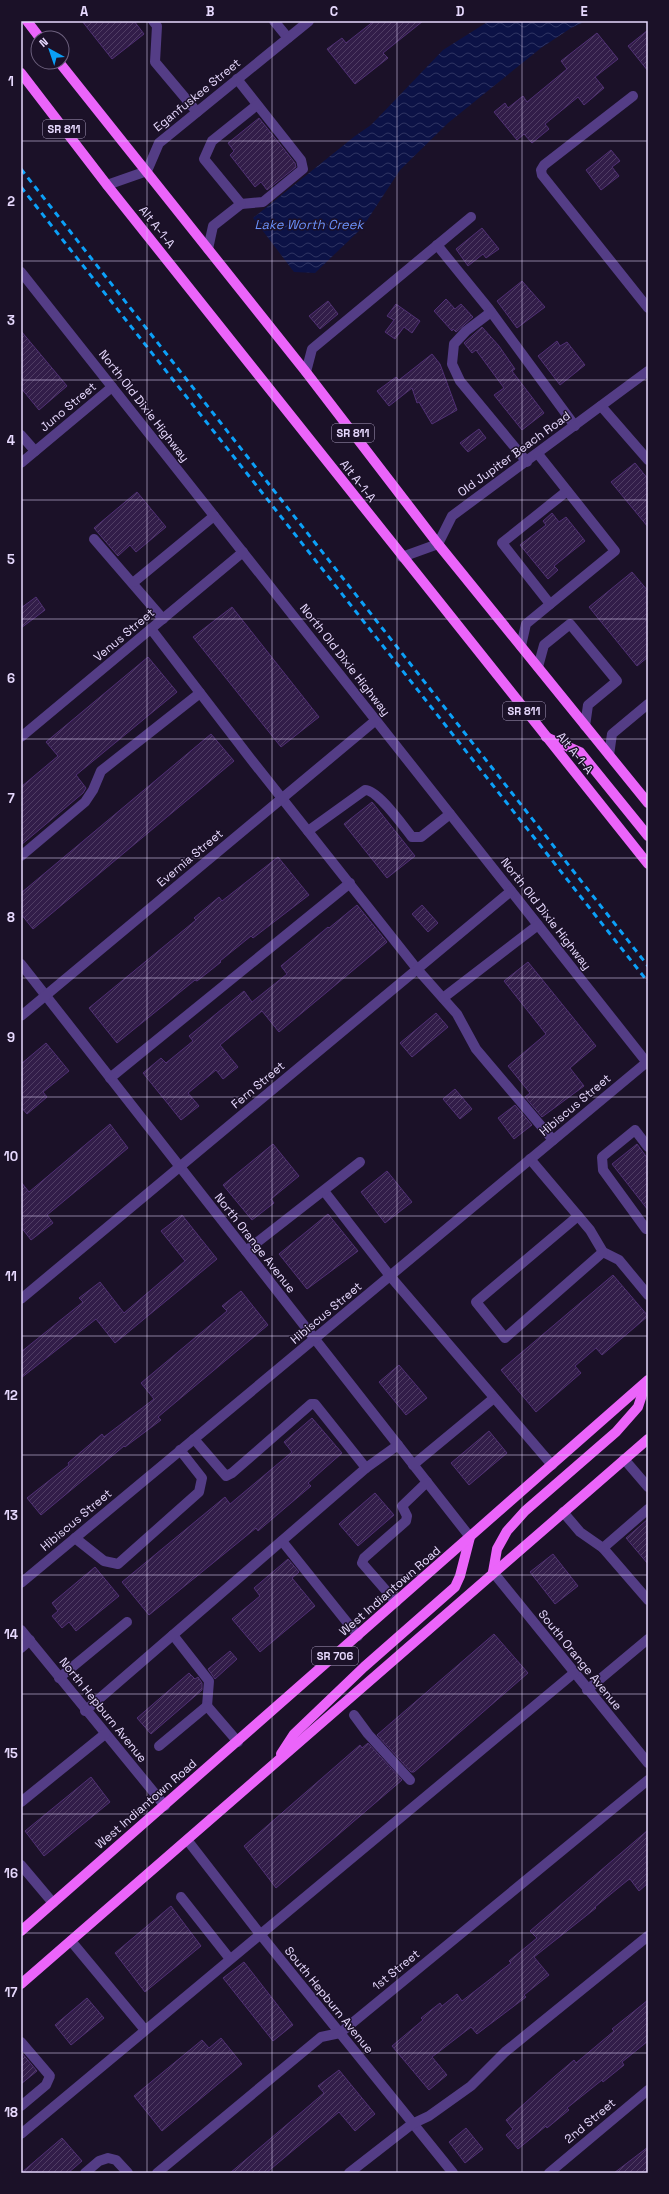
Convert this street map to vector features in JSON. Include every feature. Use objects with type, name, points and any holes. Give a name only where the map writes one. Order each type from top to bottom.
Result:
[{"type":"main road","points":[[27,22],[34,30]]},
{"type":"main road","name":"Alt A-1-A","points":[[66,70],[306,372],[438,544],[648,803]]},
{"type":"main road","name":"Alt A-1-A","points":[[21,73],[107,186],[648,864]]},
{"type":"main road","points":[[545,736],[580,752],[648,836]]},
{"type":"main road","points":[[493,1572],[497,1549],[507,1531],[526,1511],[616,1432],[638,1407],[647,1381]]},
{"type":"main road","name":"West Indiantown Road","points":[[21,1931],[238,1742],[647,1381]]},
{"type":"main road","points":[[21,1984],[188,1841],[493,1572],[648,1439]]},
{"type":"main road","points":[[275,1765],[294,1734],[364,1667],[455,1587],[460,1576],[470,1537]]},
{"type":"street","points":[[153,21],[157,26],[156,62],[197,112]]},
{"type":"street","points":[[274,21],[288,38]]},
{"type":"street","name":"Eganfuskee Street","points":[[147,171],[159,143],[309,21]]},
{"type":"street","points":[[208,249],[213,226],[241,204],[263,202],[303,170],[301,160],[237,79]]},
{"type":"street","points":[[633,96],[544,165],[541,170],[542,175],[648,308]]},
{"type":"street","points":[[241,204],[204,158],[212,141],[257,105]]},
{"type":"street","points":[[107,186],[147,171]]},
{"type":"street","points":[[306,372],[312,349],[471,217]]},
{"type":"street","points":[[437,245],[491,312],[575,426]]},
{"type":"street","name":"North Old Dixie Highway","points":[[21,272],[647,1063]]},
{"type":"street","points":[[491,312],[466,331],[454,344],[452,364],[460,381],[527,462]]},
{"type":"street","name":"Old Jupiter Beach Road","points":[[438,544],[452,516],[538,454],[648,371]]},
{"type":"street","name":"Juno Street","points":[[21,463],[112,387]]},
{"type":"street","points":[[601,406],[648,460]]},
{"type":"street","points":[[21,435],[35,451]]},
{"type":"street","points":[[521,646],[526,624],[615,551],[538,454]]},
{"type":"street","points":[[550,604],[502,543],[567,492]]},
{"type":"street","points":[[134,582],[214,516]]},
{"type":"street","points":[[94,539],[134,582],[163,619]]},
{"type":"street","points":[[402,557],[438,544]]},
{"type":"street","name":"Venus Street","points":[[21,737],[243,552]]},
{"type":"street","points":[[538,668],[544,645],[570,624],[618,681],[588,705],[586,726]]},
{"type":"street","points":[[151,629],[308,832],[417,969],[457,1014],[476,1049],[553,1140]]},
{"type":"street","points":[[21,856],[85,802],[93,790],[101,771],[200,693]]},
{"type":"street","points":[[609,755],[612,734],[648,704]]},
{"type":"street","name":"Evernia Street","points":[[21,1016],[376,720]]},
{"type":"street","points":[[308,832],[365,790],[369,790],[377,796],[412,837],[422,837],[450,814]]},
{"type":"street","points":[[110,1078],[350,883]]},
{"type":"street","name":"Fern Street","points":[[21,1299],[512,891]]},
{"type":"street","points":[[443,998],[538,925]]},
{"type":"street","name":"North Orange Avenue","points":[[21,964],[470,1537]]},
{"type":"street","name":"Hibiscus Street","points":[[21,1583],[647,1063]]},
{"type":"street","points":[[646,1230],[603,1170],[602,1157],[635,1130],[648,1146]]},
{"type":"street","points":[[530,1159],[590,1230],[603,1252],[619,1260],[648,1295]]},
{"type":"street","points":[[246,1251],[360,1162]]},
{"type":"street","points":[[324,1191],[390,1276],[552,1465]]},
{"type":"street","points":[[578,1216],[476,1302],[505,1338],[603,1252]]},
{"type":"street","points":[[413,1465],[494,1398]]},
{"type":"street","points":[[194,1439],[226,1476],[232,1473],[309,1406],[315,1404],[366,1468]]},
{"type":"street","points":[[85,1711],[366,1468],[398,1445]]},
{"type":"street","points":[[75,1538],[104,1561],[118,1564],[199,1492],[202,1478],[180,1450]]},
{"type":"street","points":[[624,1459],[648,1487]]},
{"type":"street","points":[[396,1602],[362,1563],[364,1558],[406,1521],[407,1516],[402,1506],[427,1482]]},
{"type":"street","points":[[604,1548],[648,1509]]},
{"type":"street","points":[[563,1512],[580,1532],[604,1548],[648,1600]]},
{"type":"street","points":[[282,1541],[358,1636]]},
{"type":"street","name":"South Orange Avenue","points":[[493,1572],[648,1764]]},
{"type":"street","points":[[60,1678],[127,1622]]},
{"type":"street","name":"North Hepburn Avenue","points":[[21,1630],[85,1711],[165,1806]]},
{"type":"street","points":[[173,1635],[209,1681],[208,1706],[238,1742]]},
{"type":"street","points":[[587,1690],[648,1639]]},
{"type":"street","points":[[21,1648],[30,1640]]},
{"type":"street","points":[[21,2134],[574,1673]]},
{"type":"street","points":[[159,1746],[208,1706]]},
{"type":"street","points":[[354,1715],[368,1734],[410,1780]]},
{"type":"street","points":[[21,1802],[105,1734]]},
{"type":"street","points":[[648,1764],[645,1773],[648,1780]]},
{"type":"street","name":"1st Street","points":[[157,2173],[321,2037],[340,2033],[648,1780]]},
{"type":"street","name":"South Hepburn Avenue","points":[[188,1841],[260,1934],[453,2173]]},
{"type":"street","points":[[21,1865],[53,1903]]},
{"type":"street","points":[[181,1897],[230,1959]]},
{"type":"street","points":[[349,2173],[412,2124],[429,2116],[471,2086],[505,2052],[648,1936]]},
{"type":"street","points":[[71,1941],[145,2030]]},
{"type":"street","points":[[21,2042],[50,2076],[46,2085],[21,2106]]},
{"type":"street","name":"2nd Street","points":[[549,2173],[648,2090]]},
{"type":"street","points":[[85,2173],[99,2161],[108,2158],[116,2160],[128,2173]]},
{"type":"water","name":"Lake Worth Creek","points":[[489,21],[586,21],[571,28],[541,48],[448,123],[400,170],[362,228],[315,273],[294,272],[253,218],[355,136],[371,125],[443,50]]},
{"type":"building","points":[[82,21],[134,21],[144,34],[112,59]]},
{"type":"building","points":[[374,21],[423,21],[383,53],[388,58],[355,84],[327,49],[342,38],[346,43]]},
{"type":"building","points":[[648,30],[648,71],[628,46]]},
{"type":"building","points":[[597,33],[618,59],[595,77],[604,88],[584,105],[578,97],[545,124],[549,129],[532,143],[524,134],[517,140],[494,112],[505,103],[508,108],[523,96],[527,102],[567,69],[561,61]]},
{"type":"building","points":[[259,118],[295,163],[296,167],[267,190],[261,182],[255,187],[230,155],[234,151],[228,143]]},
{"type":"building","points":[[611,150],[620,161],[612,167],[619,176],[601,190],[586,170]]},
{"type":"building","points":[[482,228],[499,249],[486,258],[483,254],[468,266],[456,249]]},
{"type":"building","points":[[522,281],[545,307],[517,328],[497,301]]},
{"type":"building","points":[[446,299],[455,309],[461,304],[473,317],[456,332],[453,329],[452,331],[434,311]]},
{"type":"building","points":[[328,301],[338,314],[320,329],[309,316]]},
{"type":"building","points":[[396,304],[420,321],[412,333],[404,327],[395,339],[385,332],[394,320],[387,316]]},
{"type":"building","points":[[482,327],[499,346],[515,369],[512,371],[544,413],[522,430],[494,395],[504,388],[476,350],[472,353],[464,343]]},
{"type":"building","points":[[21,331],[67,386],[39,410],[21,388]]},
{"type":"building","points":[[557,341],[560,346],[567,342],[585,365],[560,385],[538,356]]},
{"type":"building","points":[[432,354],[440,364],[457,410],[432,424],[419,402],[417,403],[412,388],[389,406],[377,391],[396,377],[399,380]]},
{"type":"building","points":[[479,429],[486,438],[468,452],[460,443]]},
{"type":"building","points":[[635,463],[648,479],[648,527],[611,482]]},
{"type":"building","points":[[137,492],[166,527],[136,552],[130,545],[118,556],[94,528]]},
{"type":"building","points":[[552,513],[559,522],[566,517],[585,541],[554,566],[558,570],[548,579],[520,545],[546,525],[543,521]]},
{"type":"building","points":[[632,572],[648,591],[648,657],[637,666],[589,607]]},
{"type":"building","points":[[36,597],[45,610],[21,628],[21,608]]},
{"type":"building","points":[[232,607],[319,717],[281,747],[193,637]]},
{"type":"building","points":[[148,657],[177,692],[76,775],[86,788],[83,793],[21,845],[21,787],[58,756],[46,742]]},
{"type":"building","points":[[211,734],[234,761],[33,929],[21,914],[21,893]]},
{"type":"building","points":[[372,802],[415,856],[387,878],[344,824]]},
{"type":"building","points":[[278,857],[309,895],[253,938],[251,936],[220,961],[221,962],[197,981],[195,980],[117,1043],[89,1008],[196,920],[194,918],[219,897],[222,901]]},
{"type":"building","points":[[357,905],[387,942],[279,1032],[262,1011],[220,1045],[238,1067],[223,1079],[216,1070],[188,1093],[199,1106],[181,1120],[143,1073],[161,1058],[166,1063],[193,1041],[189,1036],[244,991],[252,1002],[287,974],[281,966]]},
{"type":"building","points":[[422,905],[438,923],[428,932],[412,914]]},
{"type":"building","points":[[528,962],[596,1046],[570,1068],[584,1086],[542,1117],[525,1097],[530,1093],[508,1066],[546,1034],[504,981]]},
{"type":"building","points":[[436,1013],[448,1027],[412,1057],[400,1043]]},
{"type":"building","points":[[46,1043],[69,1071],[43,1092],[47,1097],[27,1114],[21,1107],[21,1064]]},
{"type":"building","points":[[455,1089],[472,1109],[460,1119],[443,1099]]},
{"type":"building","points":[[515,1105],[532,1125],[514,1139],[498,1118]]},
{"type":"building","points":[[110,1124],[128,1148],[47,1215],[53,1223],[31,1240],[21,1227],[21,1182],[29,1192]]},
{"type":"building","points":[[273,1144],[299,1176],[271,1199],[274,1203],[252,1220],[223,1185]]},
{"type":"building","points":[[637,1144],[648,1159],[648,1210],[612,1164]]},
{"type":"building","points":[[387,1171],[412,1202],[385,1223],[361,1192]]},
{"type":"building","points":[[328,1214],[358,1251],[307,1289],[279,1254]]},
{"type":"building","points":[[182,1215],[217,1259],[115,1343],[96,1319],[21,1378],[21,1352],[83,1302],[79,1298],[100,1282],[124,1313],[185,1261],[161,1231]]},
{"type":"building","points":[[613,1275],[648,1316],[602,1355],[596,1348],[575,1366],[581,1373],[536,1412],[501,1370]]},
{"type":"building","points":[[241,1291],[268,1325],[158,1417],[161,1420],[125,1447],[124,1446],[41,1515],[27,1498],[69,1465],[68,1463],[102,1434],[104,1437],[154,1399],[141,1383],[227,1311],[222,1306]]},
{"type":"building","points":[[399,1365],[427,1398],[406,1415],[379,1382]]},
{"type":"building","points":[[312,1418],[342,1453],[308,1483],[311,1486],[258,1531],[256,1528],[149,1615],[122,1582],[225,1497],[230,1504],[292,1452],[284,1442]]},
{"type":"building","points":[[489,1431],[507,1453],[469,1485],[451,1463]]},
{"type":"building","points":[[375,1493],[394,1515],[358,1546],[339,1524]]},
{"type":"building","points":[[648,1519],[648,1564],[626,1538]]},
{"type":"building","points":[[553,1554],[578,1586],[555,1604],[530,1572]]},
{"type":"building","points":[[288,1559],[299,1572],[292,1578],[315,1606],[260,1652],[232,1619],[260,1596],[254,1588]]},
{"type":"building","points":[[95,1567],[119,1596],[76,1631],[69,1622],[62,1628],[52,1616],[58,1611],[52,1603]]},
{"type":"building","points":[[494,1634],[528,1673],[414,1772],[411,1772],[377,1735]]},
{"type":"building","points":[[230,1651],[237,1659],[215,1679],[208,1669]]},
{"type":"building","points":[[189,1673],[195,1679],[198,1677],[202,1683],[202,1690],[151,1734],[137,1718]]},
{"type":"building","points":[[368,1743],[402,1780],[276,1888],[244,1846],[360,1745],[362,1748]]},
{"type":"building","points":[[91,1777],[110,1802],[44,1856],[25,1831]]},
{"type":"building","points":[[648,1830],[648,1883],[639,1891],[630,1879],[628,1880],[595,1907],[596,1908],[534,1957],[549,1975],[524,1995],[526,1997],[477,2034],[471,2027],[432,2057],[447,2075],[429,2090],[392,2046],[423,2020],[421,2018],[440,2003],[442,2006],[457,1994],[462,2001],[511,1963],[509,1961],[537,1938],[530,1931]]},
{"type":"building","points":[[171,1906],[201,1946],[145,1992],[115,1953]]},
{"type":"building","points":[[244,1962],[293,2025],[273,2041],[223,1978]]},
{"type":"building","points":[[87,1998],[104,2018],[71,2045],[55,2025]]},
{"type":"building","points":[[648,2000],[648,2041],[622,2062],[624,2065],[603,2082],[602,2080],[567,2108],[569,2110],[547,2128],[546,2126],[518,2149],[506,2135],[513,2129],[506,2120],[574,2060],[576,2063],[614,2031],[612,2029]]},
{"type":"building","points":[[221,2038],[242,2064],[162,2131],[134,2096],[202,2040],[209,2048]]},
{"type":"building","points":[[21,2052],[37,2071],[21,2084]]},
{"type":"building","points":[[339,2070],[375,2114],[355,2131],[339,2112],[266,2173],[230,2173],[324,2093],[318,2086]]},
{"type":"building","points":[[466,2128],[483,2149],[465,2163],[449,2142]]},
{"type":"building","points":[[62,2138],[82,2161],[68,2173],[21,2173]]},
{"type":"building","points":[[648,2147],[648,2173],[614,2173]]},
{"type":"railway","points":[[21,169],[648,966]]},
{"type":"railway","points":[[21,187],[648,982]]}]
